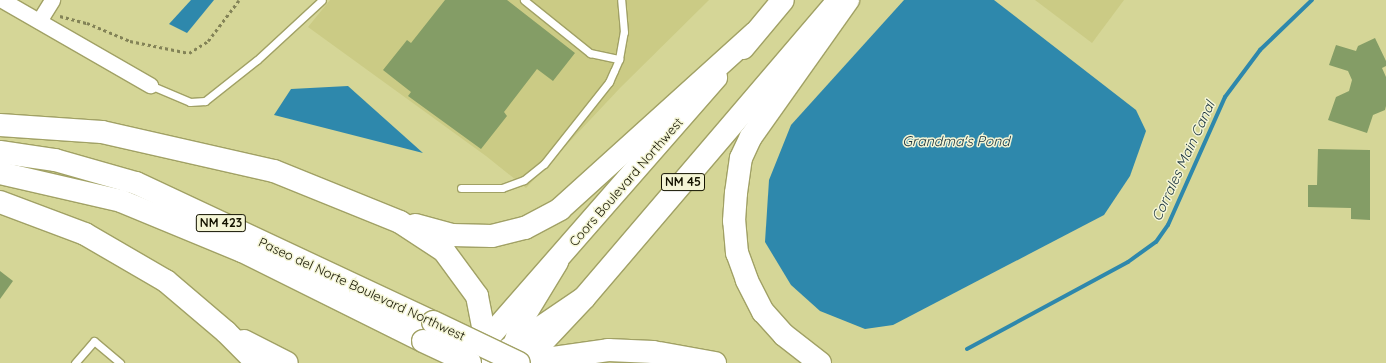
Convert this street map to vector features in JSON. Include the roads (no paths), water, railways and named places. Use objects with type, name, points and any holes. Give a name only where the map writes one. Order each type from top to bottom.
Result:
[{"type":"main road","name":"Coors Boulevard Northwest","points":[[466,363],[557,262],[783,0]]},
{"type":"main road","name":"NM 45","points":[[518,360],[584,298],[839,0]]},
{"type":"main road","points":[[820,363],[784,335],[763,312],[747,280],[737,253],[734,221],[736,193],[741,158],[751,137],[848,0]]},
{"type":"main road","points":[[0,125],[102,132],[274,171],[400,222],[452,235],[492,236],[525,228],[560,209],[755,33]]},
{"type":"main road","name":"Paseo del Norte Boulevard Northwest","points":[[0,152],[54,160],[136,184],[518,360]]},
{"type":"main road","name":"Paseo del Norte Boulevard Northwest","points":[[0,173],[121,201],[242,250],[470,363]]},
{"type":"main road","points":[[0,202],[85,234],[166,281],[226,332],[257,363]]},
{"type":"main road","points":[[400,222],[444,251],[477,296],[486,342],[484,363]]},
{"type":"main road","points":[[518,360],[526,313],[557,262]]},
{"type":"main road","points":[[226,332],[287,363]]},
{"type":"main road","points":[[488,363],[608,350],[653,352],[715,363]]},
{"type":"street","points":[[2,0],[46,10],[150,85]]},
{"type":"lane","points":[[150,85],[190,102],[205,101],[257,60],[322,0]]},
{"type":"lane","points":[[524,0],[590,53],[620,59]]},
{"type":"lane","points":[[462,188],[502,188],[533,173],[544,164],[609,82],[620,59],[624,32],[621,0]]},
{"type":"lane","points":[[75,363],[94,341],[120,363]]},
{"type":"water","points":[[191,0],[214,0],[187,33],[169,24]]},
{"type":"water","name":"Grandma's Pond","points":[[904,0],[994,0],[1136,110],[1146,131],[1130,176],[1104,215],[893,325],[865,329],[820,311],[791,285],[765,242],[769,180],[791,125]]},
{"type":"water","points":[[348,86],[423,153],[274,115],[291,89]]},
{"type":"waterway","name":"Corrales Main Canal","points":[[967,349],[1128,262],[1156,242],[1168,225],[1225,97],[1260,50],[1312,0]]}]
